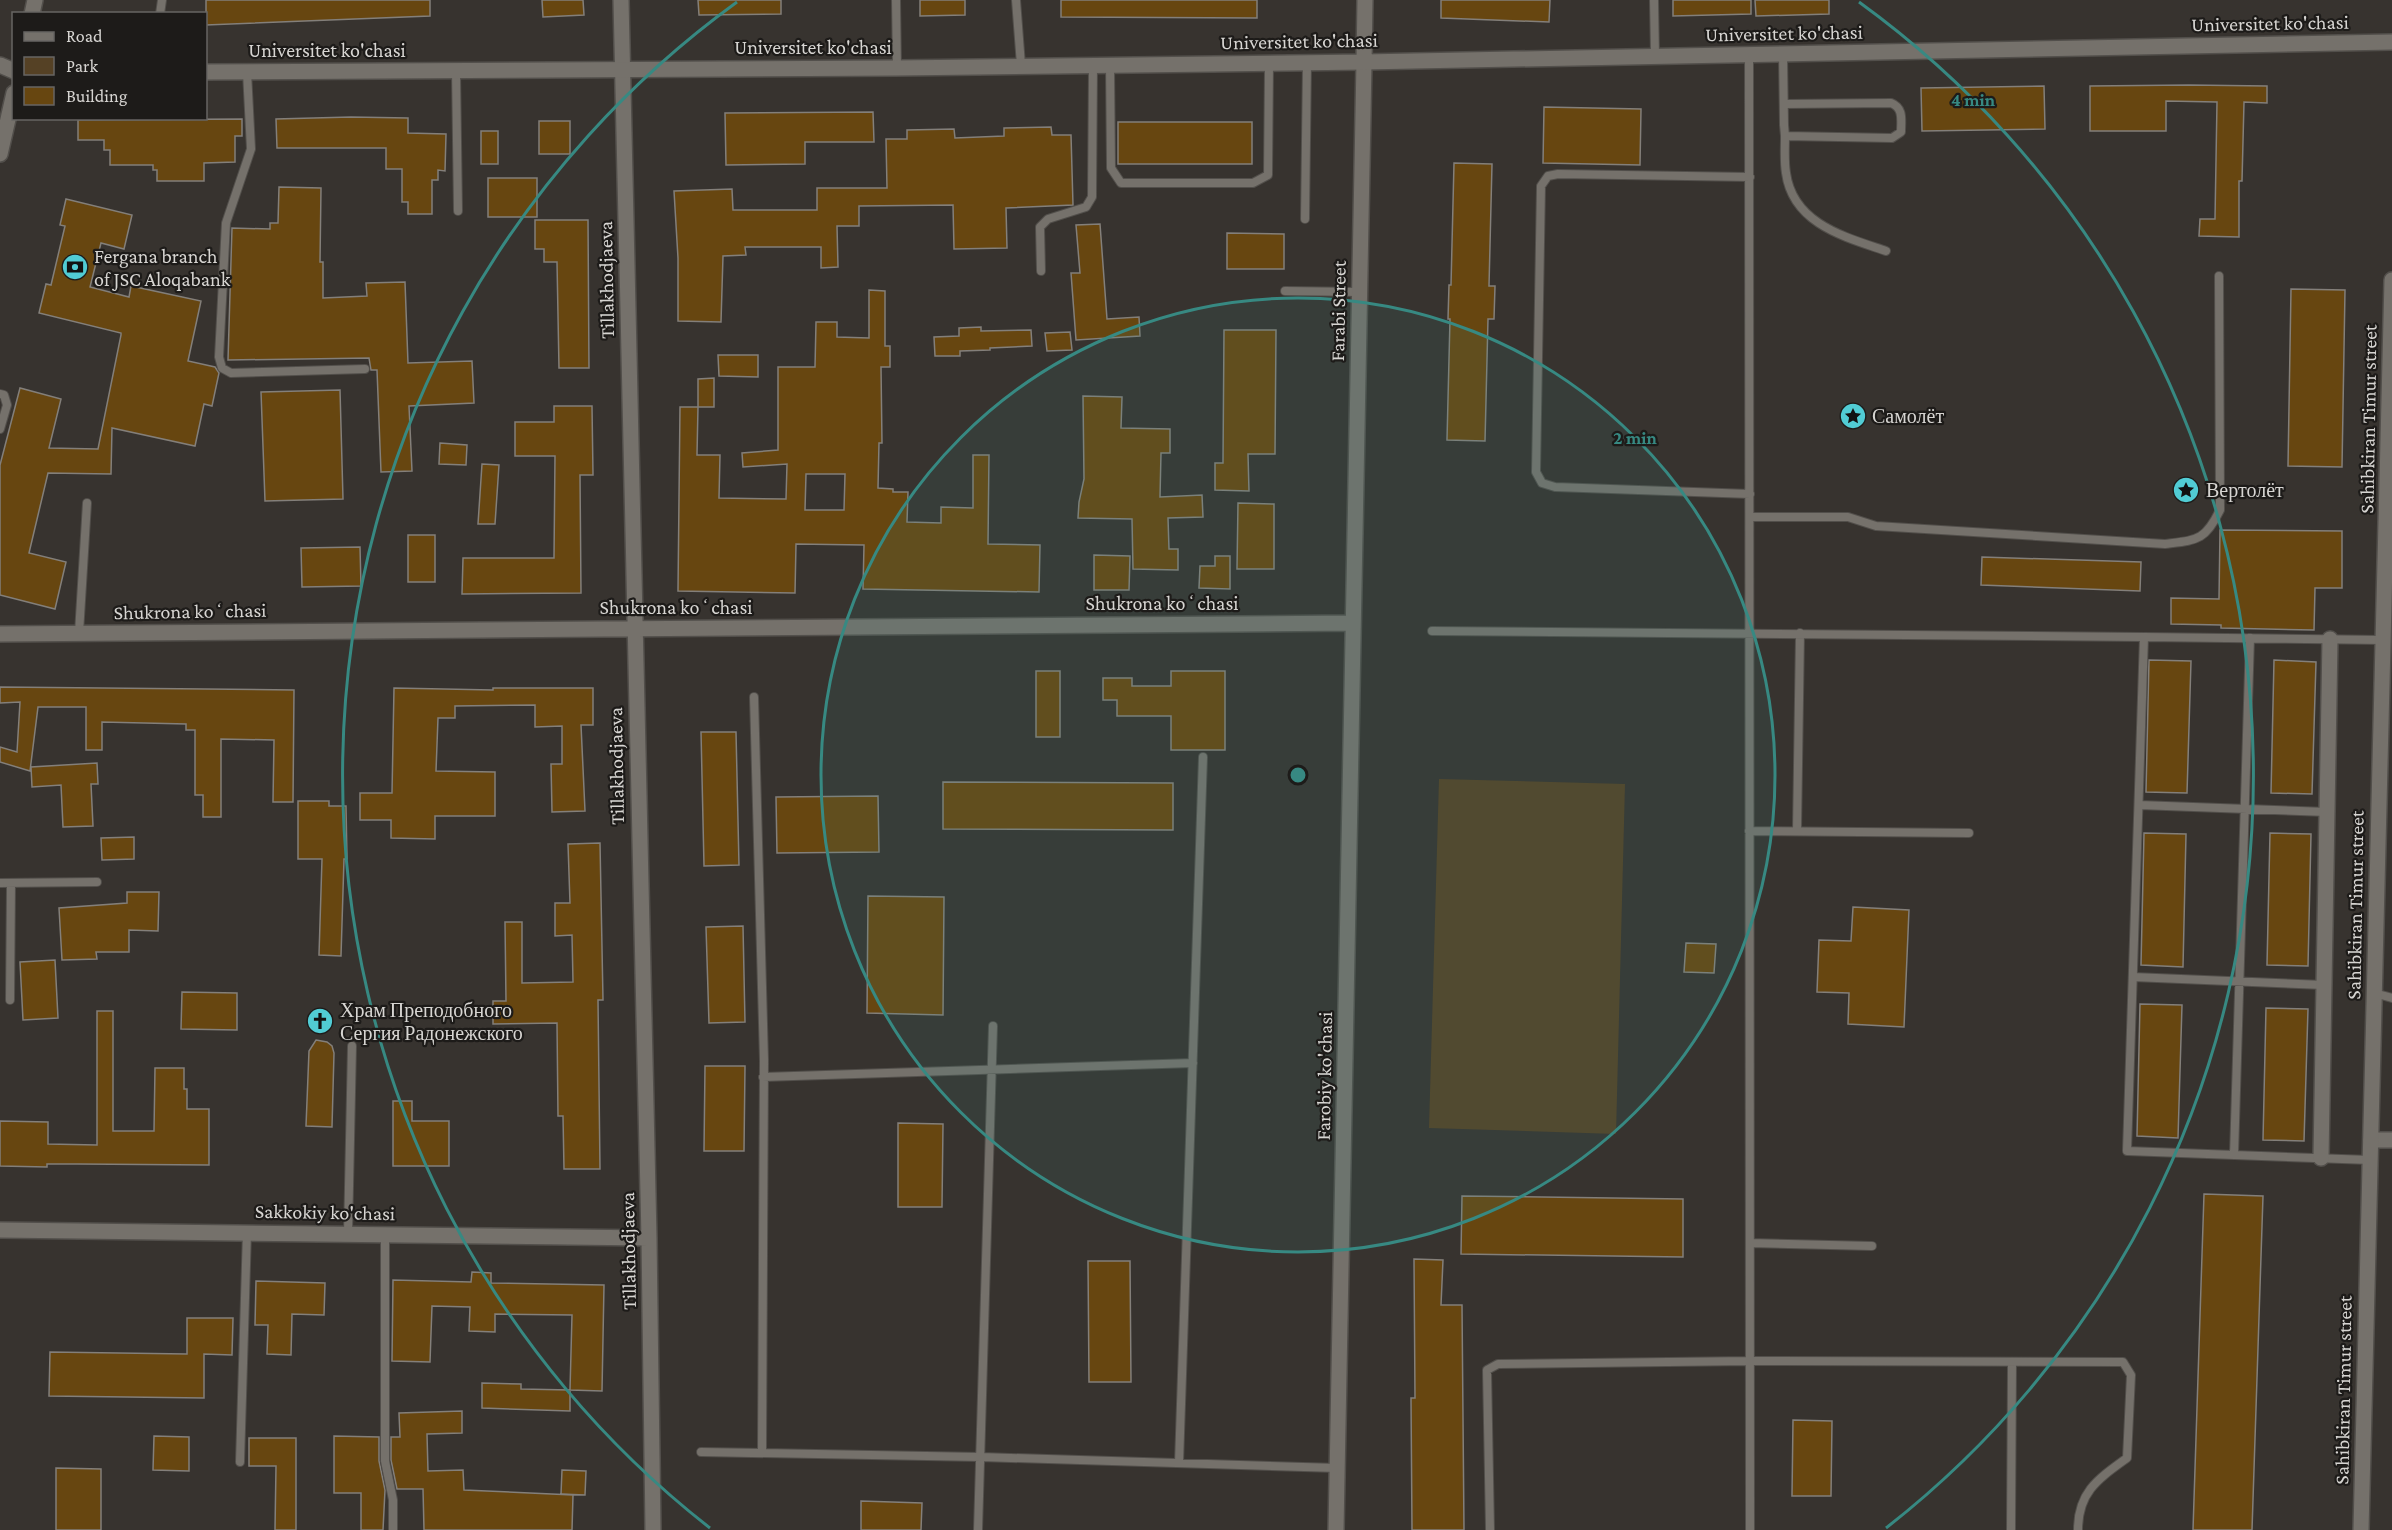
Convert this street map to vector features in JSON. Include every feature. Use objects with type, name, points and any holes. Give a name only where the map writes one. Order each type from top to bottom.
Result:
[{"type":"street","name":"Tillakhodjaeva","points":[[621,0],[649,1238],[653,1530]]},
{"type":"street","name":"Farabi Street","points":[[1353,623],[1365,0]]},
{"type":"street","name":"Universitet ko'chasi","points":[[207,72],[897,68],[1364,62],[2392,42]]},
{"type":"street","points":[[0,154],[12,102]]},
{"type":"street","name":"Sahibkiran Timur street","points":[[2361,1530],[2374,993],[2382,796],[2383,640],[2388,615],[2392,280]]},
{"type":"street","name":"Shukrona koʻchasi","points":[[0,634],[1353,623]]},
{"type":"street","name":"Farobiy ko'chasi","points":[[1336,1530],[1353,623]]},
{"type":"street","points":[[2321,1158],[2330,639]]},
{"type":"street","points":[[2371,1140],[2392,1140]]},
{"type":"street","name":"Sakkokiy ko'chasi","points":[[0,1230],[649,1238]]},
{"type":"lane","points":[[896,0],[897,68]]},
{"type":"lane","points":[[1016,0],[1021,65]]},
{"type":"lane","points":[[1654,0],[1655,56]]},
{"type":"lane","points":[[1749,54],[1750,1530]]},
{"type":"lane","points":[[1783,54],[1786,174],[1792,194],[1806,216],[1841,236],[1886,250]]},
{"type":"lane","points":[[1305,219],[1307,62]]},
{"type":"lane","points":[[1110,64],[1111,168],[1121,183],[1253,183],[1268,175],[1269,63]]},
{"type":"lane","points":[[1041,271],[1040,227],[1048,219],[1086,207],[1092,197],[1093,65]]},
{"type":"lane","points":[[456,71],[458,210]]},
{"type":"lane","points":[[247,72],[251,149],[226,223],[219,357],[222,368],[231,373],[365,369]]},
{"type":"lane","points":[[1784,104],[1891,104],[1897,106],[1901,111],[1901,132],[1892,138],[1785,136]]},
{"type":"lane","points":[[1749,177],[1558,174],[1548,176],[1541,186],[1536,472],[1542,483],[1555,487],[1749,495]]},
{"type":"lane","points":[[1750,517],[1848,517],[1876,526],[2165,544],[2193,540],[2211,529],[2220,510],[2219,276]]},
{"type":"lane","points":[[1285,291],[1359,292]]},
{"type":"lane","points":[[0,394],[4,394],[7,405],[0,429]]},
{"type":"lane","points":[[79,633],[87,503]]},
{"type":"lane","points":[[1432,631],[2383,640]]},
{"type":"lane","points":[[1797,831],[1800,633]]},
{"type":"lane","points":[[2144,637],[2127,1151],[2370,1160]]},
{"type":"lane","points":[[2234,1155],[2250,638]]},
{"type":"lane","points":[[754,697],[763,1077],[762,1453]]},
{"type":"lane","points":[[1179,1463],[1203,757]]},
{"type":"lane","points":[[2139,805],[2327,812]]},
{"type":"lane","points":[[1749,831],[1969,832]]},
{"type":"lane","points":[[0,883],[97,882]]},
{"type":"lane","points":[[10,1000],[11,883]]},
{"type":"lane","points":[[2133,977],[2324,986]]},
{"type":"lane","points":[[2374,993],[2392,998]]},
{"type":"lane","points":[[978,1530],[993,1026]]},
{"type":"lane","points":[[348,1233],[352,1046]]},
{"type":"lane","points":[[763,1077],[1193,1063]]},
{"type":"lane","points":[[240,1462],[247,1232]]},
{"type":"lane","points":[[385,1234],[386,1461],[393,1500],[393,1530]]},
{"type":"lane","points":[[1750,1243],[1872,1246]]},
{"type":"lane","points":[[1490,1530],[1487,1370],[1498,1364],[1750,1361],[2124,1362],[2131,1375],[2127,1458],[2088,1489],[2078,1517],[2078,1530]]},
{"type":"lane","points":[[2011,1530],[2012,1362]]},
{"type":"lane","points":[[701,1452],[981,1457],[1337,1468]]},
{"type":"green space","points":[[1439,779],[1625,784],[1616,1134],[1429,1128]]},
{"type":"building","points":[[206,0],[430,0],[430,16],[207,25]]},
{"type":"building","points":[[542,0],[583,0],[584,15],[543,17]]},
{"type":"building","points":[[698,0],[781,0],[781,14],[699,15]]},
{"type":"building","points":[[920,0],[965,0],[965,15],[920,16]]},
{"type":"building","points":[[1061,0],[1257,0],[1257,18],[1061,17]]},
{"type":"building","points":[[1441,0],[1550,0],[1549,22],[1441,18]]},
{"type":"building","points":[[1673,0],[1751,0],[1751,14],[1673,16]]},
{"type":"building","points":[[1755,0],[1829,0],[1829,14],[1756,16]]},
{"type":"building","points":[[2044,86],[2045,129],[1922,131],[1921,88]]},
{"type":"building","points":[[2090,86],[2267,86],[2267,103],[2244,102],[2242,181],[2239,181],[2239,237],[2199,236],[2200,219],[2215,219],[2217,102],[2166,101],[2166,131],[2090,131]]},
{"type":"building","points":[[1544,107],[1641,109],[1640,165],[1543,163]]},
{"type":"building","points":[[873,112],[874,142],[805,142],[805,164],[726,165],[725,113]]},
{"type":"building","points":[[408,118],[408,133],[446,134],[445,171],[438,170],[438,180],[432,180],[432,214],[408,214],[408,202],[402,202],[402,169],[386,169],[386,148],[277,148],[276,119]]},
{"type":"building","points":[[242,119],[242,136],[235,136],[235,162],[204,163],[204,181],[157,181],[157,170],[153,170],[153,165],[110,165],[110,150],[104,150],[104,140],[78,140],[78,120]]},
{"type":"building","points":[[539,121],[570,121],[570,154],[539,154]]},
{"type":"building","points":[[1118,122],[1252,122],[1252,164],[1118,164]]},
{"type":"building","points":[[1051,127],[1052,135],[1071,135],[1073,205],[1006,208],[1007,248],[954,249],[953,205],[859,206],[859,226],[837,226],[838,267],[821,268],[821,247],[745,247],[746,255],[723,256],[721,322],[678,321],[678,258],[674,191],[732,189],[733,210],[817,210],[817,188],[887,188],[886,139],[907,139],[907,130],[954,129],[955,138],[1004,136],[1004,128]]},
{"type":"building","points":[[481,131],[498,131],[498,164],[481,164]]},
{"type":"building","points":[[1454,163],[1492,164],[1489,286],[1495,286],[1494,319],[1488,319],[1485,441],[1447,440],[1450,319],[1448,319]]},
{"type":"building","points":[[488,178],[537,178],[537,217],[488,217]]},
{"type":"building","points":[[279,187],[321,188],[320,262],[323,262],[323,298],[367,296],[366,283],[405,282],[408,363],[472,361],[474,403],[409,406],[412,471],[381,472],[377,370],[371,370],[369,358],[228,360],[232,228],[270,229],[270,223],[278,223]]},
{"type":"building","points":[[66,199],[132,215],[124,249],[101,243],[90,287],[129,297],[131,286],[201,301],[188,361],[215,367],[219,373],[212,406],[204,404],[195,446],[112,428],[111,474],[48,473],[29,553],[66,562],[55,609],[0,595],[0,465],[20,388],[61,399],[49,448],[98,449],[121,333],[39,313],[46,284],[51,285],[65,226],[60,225]]},
{"type":"building","points":[[535,220],[588,220],[589,368],[559,368],[557,262],[544,262],[544,249],[535,249]]},
{"type":"building","points":[[1100,224],[1107,319],[1139,317],[1140,336],[1076,340],[1071,273],[1080,273],[1076,225]]},
{"type":"building","points":[[1227,233],[1284,234],[1284,269],[1227,269]]},
{"type":"building","points":[[2291,289],[2345,290],[2342,467],[2288,466]]},
{"type":"building","points":[[869,290],[885,291],[885,346],[890,346],[890,367],[881,367],[882,443],[879,443],[878,488],[893,489],[893,492],[908,492],[907,522],[941,523],[941,507],[973,508],[973,455],[989,455],[988,544],[1040,545],[1039,592],[863,589],[864,545],[796,544],[795,593],[678,591],[680,407],[698,407],[697,455],[720,455],[719,498],[786,499],[787,464],[743,467],[742,453],[778,450],[778,367],[815,367],[816,322],[837,322],[837,337],[869,338]],"holes":[[[806,474],[845,474],[844,510],[805,510]]]},
{"type":"building","points":[[981,327],[981,331],[1031,330],[1032,346],[960,351],[960,356],[935,356],[934,337],[959,336],[959,328]]},
{"type":"building","points":[[1224,330],[1276,330],[1275,454],[1248,454],[1249,491],[1215,490],[1215,463],[1223,463]]},
{"type":"building","points":[[1070,332],[1072,350],[1047,351],[1045,333]]},
{"type":"building","points":[[718,355],[758,355],[758,377],[719,376]]},
{"type":"building","points":[[714,378],[714,407],[698,407],[698,379]]},
{"type":"building","points":[[340,390],[343,499],[265,501],[261,392]]},
{"type":"building","points":[[1083,396],[1122,397],[1121,428],[1170,429],[1170,453],[1161,453],[1160,497],[1202,495],[1203,517],[1168,518],[1169,549],[1178,549],[1178,570],[1133,569],[1132,519],[1078,518],[1084,479]]},
{"type":"building","points":[[554,406],[592,406],[593,475],[580,475],[581,593],[462,594],[463,558],[554,558],[555,456],[515,456],[515,422],[554,422]]},
{"type":"building","points":[[440,443],[467,445],[466,465],[439,464]]},
{"type":"building","points":[[482,464],[499,465],[495,524],[478,524]]},
{"type":"building","points":[[1238,503],[1274,504],[1274,569],[1237,569]]},
{"type":"building","points":[[2220,530],[2342,531],[2342,588],[2315,588],[2314,630],[2221,628],[2221,625],[2171,624],[2171,598],[2219,599]]},
{"type":"building","points":[[408,535],[435,535],[435,582],[408,582]]},
{"type":"building","points":[[360,547],[361,586],[302,587],[301,548]]},
{"type":"building","points":[[1094,555],[1130,556],[1129,590],[1094,590]]},
{"type":"building","points":[[1215,556],[1230,556],[1230,589],[1199,588],[1200,566],[1215,566]]},
{"type":"building","points":[[1982,557],[2141,562],[2140,591],[1981,585]]},
{"type":"building","points":[[2149,660],[2191,661],[2187,793],[2146,792]]},
{"type":"building","points":[[2274,660],[2316,662],[2312,794],[2271,793]]},
{"type":"building","points":[[1036,671],[1060,671],[1060,737],[1036,737]]},
{"type":"building","points":[[1171,671],[1225,671],[1225,750],[1171,750],[1171,716],[1117,716],[1117,700],[1103,700],[1103,678],[1132,678],[1132,686],[1171,686]]},
{"type":"building","points":[[0,687],[294,690],[293,802],[273,802],[274,740],[221,739],[221,817],[203,817],[203,795],[195,795],[195,730],[186,730],[186,724],[102,722],[102,750],[86,750],[86,707],[38,707],[30,771],[0,762],[0,747],[17,752],[20,702],[0,703]]},
{"type":"building","points":[[394,688],[493,690],[493,688],[593,688],[593,725],[581,725],[585,811],[552,812],[551,764],[562,764],[562,726],[535,727],[535,705],[455,706],[455,718],[438,718],[436,771],[495,772],[495,816],[435,816],[435,839],[391,838],[391,820],[360,820],[360,793],[392,793]]},
{"type":"building","points":[[701,732],[736,732],[739,865],[704,866]]},
{"type":"building","points":[[97,763],[98,784],[91,784],[93,826],[63,827],[61,785],[32,787],[31,767]]},
{"type":"building","points":[[943,782],[1173,783],[1173,830],[943,829]]},
{"type":"building","points":[[878,796],[879,852],[777,853],[776,797]]},
{"type":"building","points":[[298,801],[329,801],[329,806],[346,806],[347,859],[344,859],[341,956],[319,955],[322,859],[298,859]]},
{"type":"building","points":[[2144,833],[2186,834],[2183,967],[2141,965]]},
{"type":"building","points":[[2270,833],[2311,834],[2308,966],[2267,965]]},
{"type":"building","points":[[134,837],[134,859],[102,860],[101,838]]},
{"type":"building","points":[[600,843],[603,1000],[598,1000],[600,1169],[564,1169],[563,1116],[558,1116],[557,1023],[493,1024],[493,1001],[506,1001],[505,922],[522,922],[522,983],[573,982],[572,935],[555,936],[555,903],[570,903],[568,844]]},
{"type":"building","points":[[127,892],[159,892],[158,931],[129,930],[129,952],[96,952],[97,959],[62,960],[59,908],[127,903]]},
{"type":"building","points":[[868,896],[944,897],[943,1015],[867,1013]]},
{"type":"building","points":[[1853,907],[1909,910],[1904,1027],[1848,1024],[1849,993],[1817,992],[1819,940],[1851,941]]},
{"type":"building","points":[[743,926],[745,1022],[709,1023],[706,927]]},
{"type":"building","points":[[1686,943],[1716,944],[1714,973],[1684,972]]},
{"type":"building","points":[[55,960],[58,1018],[23,1020],[20,962]]},
{"type":"building","points":[[182,992],[237,993],[237,1030],[181,1029]]},
{"type":"building","points":[[2140,1004],[2182,1005],[2178,1138],[2137,1136]]},
{"type":"building","points":[[2266,1008],[2308,1009],[2304,1141],[2263,1140]]},
{"type":"building","points":[[97,1011],[113,1011],[113,1131],[154,1131],[155,1068],[184,1068],[187,1109],[209,1109],[209,1165],[0,1166],[0,1121],[48,1122],[48,1144],[97,1145]]},
{"type":"building","points":[[316,1040],[327,1042],[332,1046],[334,1053],[332,1127],[306,1126],[309,1051]]},
{"type":"building","points":[[705,1066],[745,1066],[744,1151],[704,1151]]},
{"type":"building","points":[[393,1101],[412,1101],[412,1121],[449,1121],[449,1166],[393,1166]]},
{"type":"building","points":[[898,1123],[943,1124],[942,1207],[898,1207]]},
{"type":"building","points":[[2204,1194],[2263,1196],[2252,1530],[2193,1530]]},
{"type":"building","points":[[1462,1196],[1683,1199],[1683,1257],[1461,1254]]},
{"type":"building","points":[[1414,1259],[1443,1260],[1441,1305],[1462,1305],[1464,1530],[1412,1530],[1411,1398],[1415,1398]]},
{"type":"building","points":[[1088,1261],[1130,1261],[1131,1382],[1089,1382]]},
{"type":"building","points":[[472,1272],[491,1273],[491,1283],[604,1285],[602,1391],[570,1390],[572,1315],[495,1314],[495,1332],[469,1331],[470,1307],[432,1306],[430,1362],[392,1361],[393,1280],[471,1282]]},
{"type":"building","points":[[256,1281],[325,1283],[324,1315],[292,1314],[291,1355],[267,1354],[268,1325],[255,1325]]},
{"type":"building","points":[[187,1318],[233,1318],[232,1355],[204,1354],[204,1398],[49,1396],[50,1352],[187,1354]]},
{"type":"building","points":[[482,1383],[521,1384],[521,1389],[570,1390],[570,1411],[482,1408]]},
{"type":"building","points":[[462,1411],[462,1433],[427,1434],[428,1471],[463,1470],[464,1490],[573,1495],[572,1530],[424,1530],[423,1489],[397,1489],[391,1460],[391,1437],[400,1437],[399,1413]]},
{"type":"building","points":[[1793,1420],[1832,1421],[1831,1496],[1792,1496]]},
{"type":"building","points":[[154,1436],[189,1437],[189,1471],[153,1470]]},
{"type":"building","points":[[334,1436],[379,1437],[379,1461],[385,1490],[383,1530],[361,1530],[361,1493],[334,1493]]},
{"type":"building","points":[[249,1438],[296,1438],[296,1530],[275,1530],[276,1466],[249,1466]]},
{"type":"building","points":[[56,1468],[101,1469],[101,1530],[56,1530]]},
{"type":"building","points":[[562,1470],[586,1471],[585,1495],[561,1494]]},
{"type":"building","points":[[861,1501],[922,1503],[921,1530],[861,1530]]},
{"type":"place","name":"Fergana branch of JSC Aloqabank","points":[[75,267]]},
{"type":"place","name":"Самолёт","points":[[1853,416]]},
{"type":"place","name":"Вертолёт","points":[[2186,490]]},
{"type":"place","name":"Храм Преподобного Сергия Радонежского","points":[[320,1021]]}]
